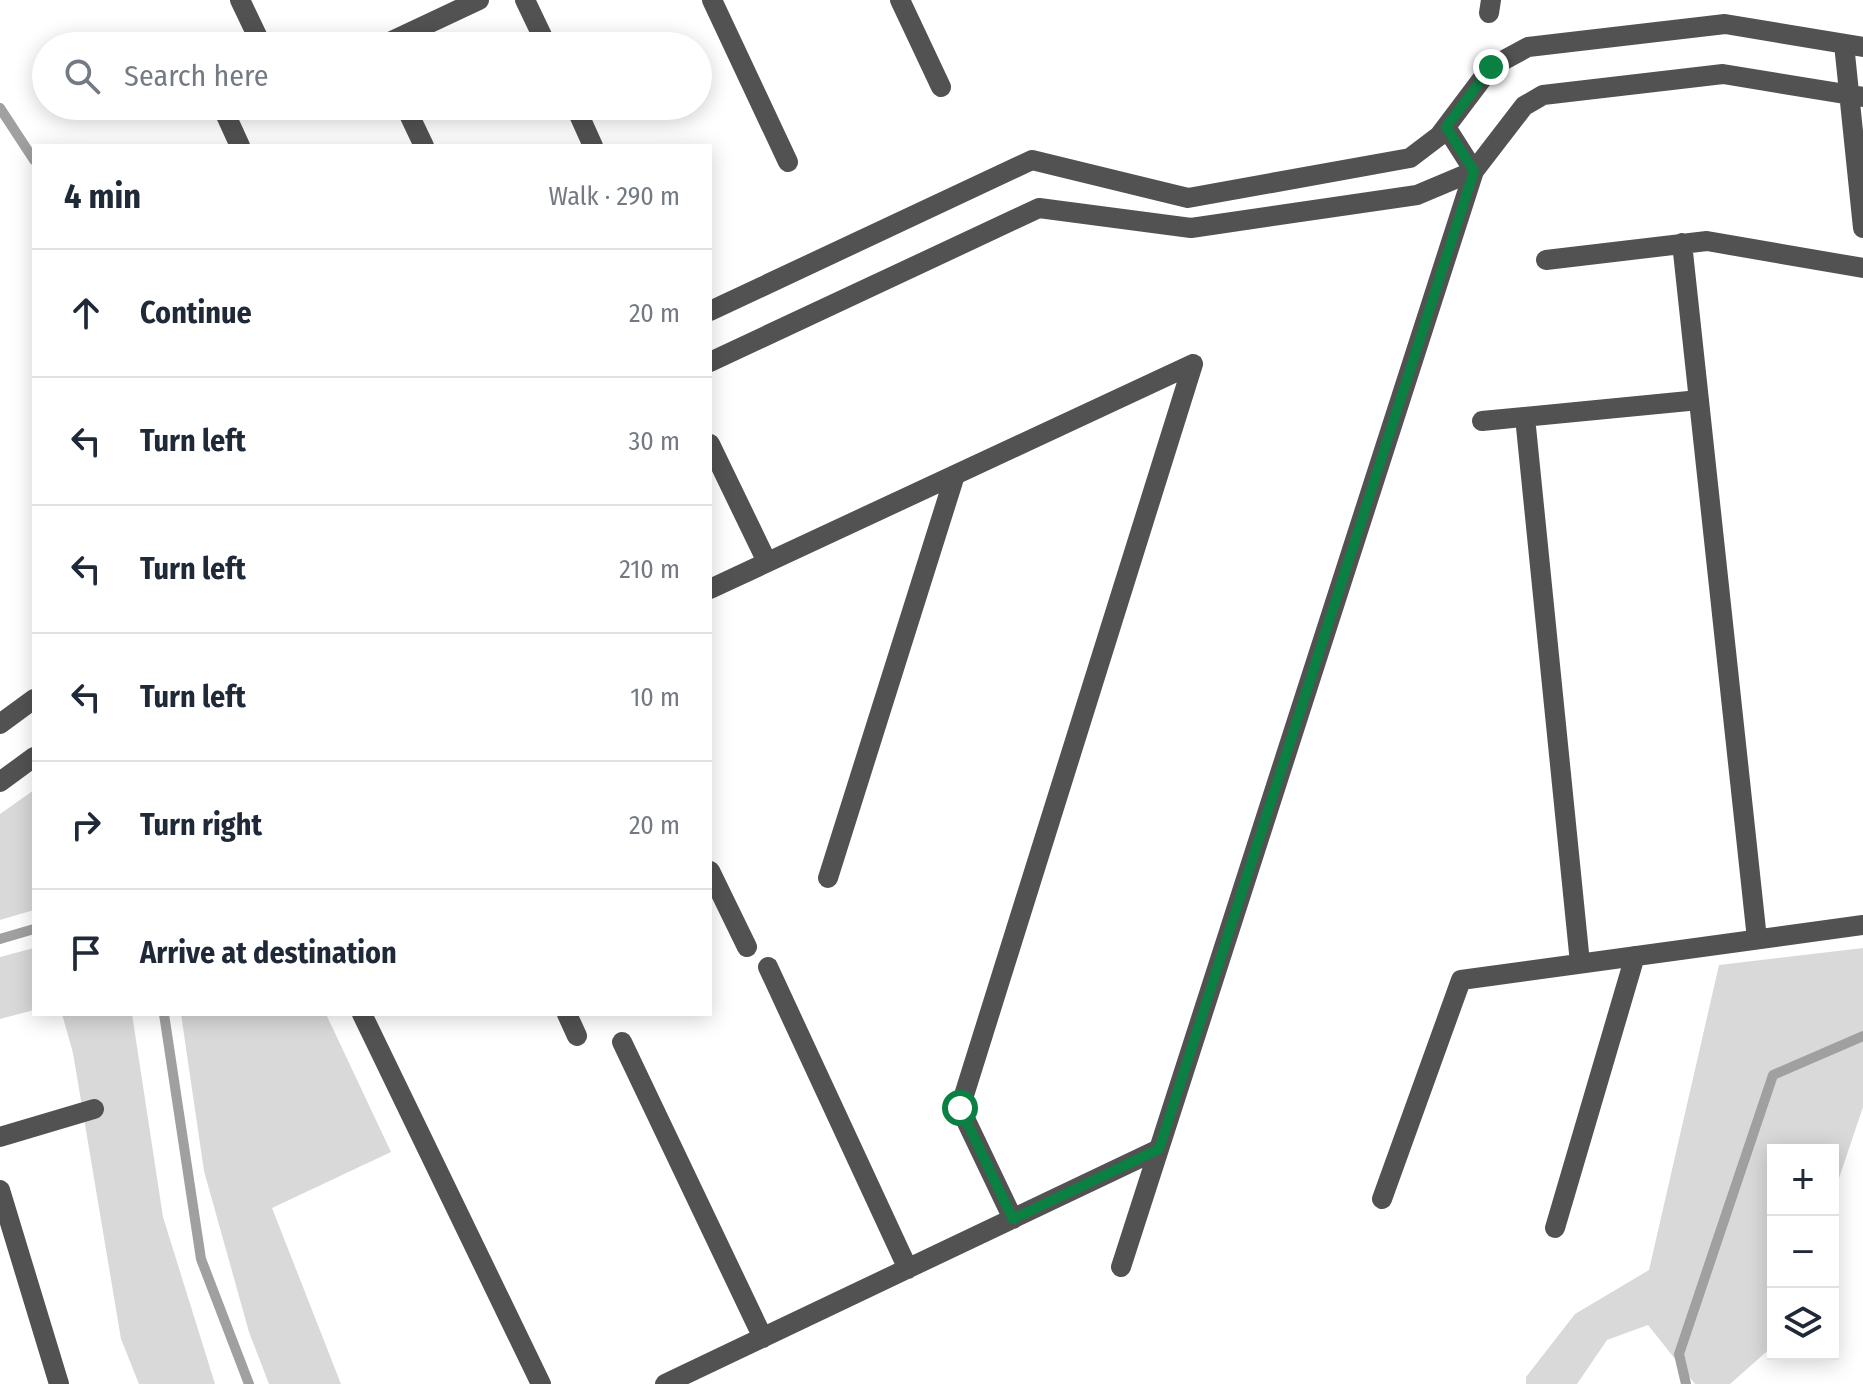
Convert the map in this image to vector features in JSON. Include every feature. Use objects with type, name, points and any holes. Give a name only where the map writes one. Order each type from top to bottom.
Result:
[{"type":"street","points":[[240,0],[255,32]]},
{"type":"street","points":[[411,32],[479,0]]},
{"type":"street","points":[[525,0],[540,32]]},
{"type":"street","points":[[712,0],[788,162]]},
{"type":"street","points":[[900,0],[941,87]]},
{"type":"street","points":[[712,310],[1032,160],[1188,198],[1410,158],[1439,136],[1491,67],[1528,47],[1725,24],[1853,45],[1863,228]]},
{"type":"street","points":[[1121,1267],[1474,171],[1524,106],[1543,95],[1723,74],[1856,96]]},
{"type":"street","points":[[228,120],[239,144]]},
{"type":"street","points":[[412,120],[423,144]]},
{"type":"street","points":[[581,120],[592,144]]},
{"type":"street","points":[[1446,127],[1474,171]]},
{"type":"street","points":[[712,361],[1039,208],[1191,228],[1417,195],[1474,171]]},
{"type":"street","points":[[1546,260],[1707,241],[1863,268]]},
{"type":"street","points":[[1682,243],[1757,939]]},
{"type":"street","points":[[712,586],[1193,364],[960,1108],[1013,1219]]},
{"type":"street","points":[[1482,421],[1699,400]]},
{"type":"street","points":[[1525,417],[1580,963]]},
{"type":"street","points":[[712,448],[767,562]]},
{"type":"street","points":[[828,878],[955,475]]},
{"type":"street","points":[[0,724],[32,700]]},
{"type":"street","points":[[0,782],[32,758]]},
{"type":"street","points":[[712,875],[747,947]]},
{"type":"street","points":[[1382,1199],[1461,980],[1863,925]]},
{"type":"street","points":[[1555,1228],[1635,956]]},
{"type":"street","points":[[768,967],[908,1269]]},
{"type":"street","points":[[363,1016],[541,1384]]},
{"type":"street","points":[[568,1016],[577,1036]]},
{"type":"street","points":[[622,1042],[763,1338]]},
{"type":"street","points":[[0,1137],[94,1109]]},
{"type":"street","points":[[665,1384],[1159,1149]]},
{"type":"street","points":[[0,1190],[59,1384]]},
{"type":"shaded area","points":[[32,791],[32,911],[0,920],[0,814]]},
{"type":"shaded area","points":[[1863,948],[1863,1107],[1839,1178],[1839,1144],[1767,1144],[1767,1351],[1730,1384],[1695,1384],[1648,1325],[1607,1340],[1577,1384],[1526,1384],[1526,1377],[1575,1314],[1649,1270],[1719,965]]},
{"type":"shaded area","points":[[32,949],[32,1011],[0,1019],[0,957]]},
{"type":"shaded area","points":[[63,1016],[132,1016],[163,1217],[215,1384],[139,1384],[121,1339],[73,1053]]},
{"type":"shaded area","points":[[181,1016],[327,1016],[391,1152],[272,1208],[341,1384],[269,1384],[249,1332],[204,1171]]},
{"type":"waterway","points":[[0,108],[32,157]]},
{"type":"waterway","points":[[0,939],[32,930]]},
{"type":"waterway","points":[[164,1016],[201,1259],[249,1384]]},
{"type":"waterway","points":[[1686,1384],[1679,1354],[1773,1075],[1863,1036]]},
{"type":"route","points":[[960,1108],[1013,1219],[1159,1149],[1474,171],[1446,127],[1491,67]]}]
